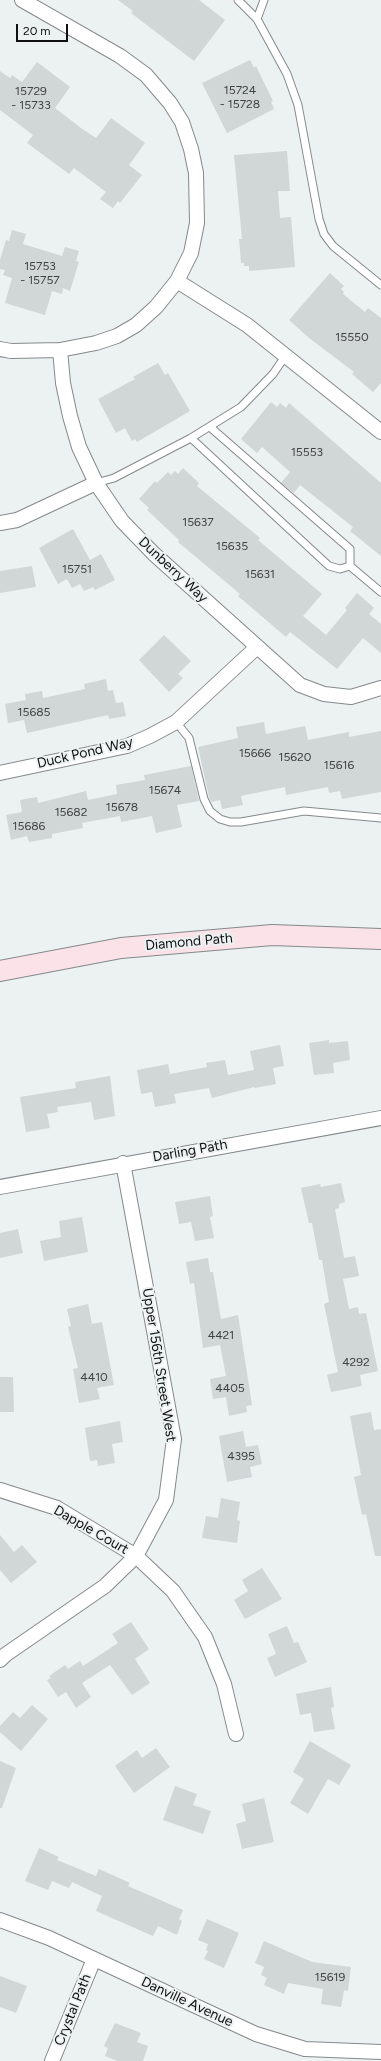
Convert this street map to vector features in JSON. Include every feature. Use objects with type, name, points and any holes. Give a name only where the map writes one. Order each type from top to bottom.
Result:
[{"type":"street","points":[[0,349],[11,351],[60,350],[96,343],[117,336],[136,325],[156,307],[177,281],[191,253],[197,217],[196,173],[191,149],[182,122],[170,104],[146,75],[120,56],[47,16],[22,0]]},
{"type":"street","points":[[177,281],[246,325],[286,355],[381,432]]},
{"type":"street","name":"Dunberry Way","points":[[60,350],[63,383],[70,416],[79,447],[96,483],[122,521],[154,554],[300,685],[324,694],[351,697],[381,688]]},
{"type":"street","points":[[0,523],[17,520],[96,483]]},
{"type":"street","name":"Duck Pond Way","points":[[0,773],[127,746],[176,722],[257,647]]},
{"type":"street","name":"Diamond Path","points":[[0,971],[128,947],[272,935],[381,939]]},
{"type":"street","name":"Darling Path","points":[[0,1187],[124,1163],[381,1120]]},
{"type":"street","name":"Upper 156th Street West","points":[[0,1660],[105,1586],[136,1556],[166,1500],[174,1439],[124,1163]]},
{"type":"street","name":"Dapple Court","points":[[0,1490],[57,1508],[136,1556],[173,1591],[205,1637],[224,1684],[236,1734]]},
{"type":"street","name":"Danville Avenue","points":[[0,1920],[49,1938],[256,2034],[305,2049],[381,2052]]},
{"type":"street","name":"Crystal Path","points":[[52,2061],[94,1959]]},
{"type":"lane","points":[[238,0],[257,18],[287,74],[298,105],[319,219],[324,234],[333,246],[381,285]]},
{"type":"lane","points":[[257,18],[264,0]]},
{"type":"lane","points":[[96,483],[114,478],[191,438],[240,407],[273,374],[286,355]]},
{"type":"lane","points":[[210,427],[350,549],[350,566]]},
{"type":"lane","points":[[191,438],[329,566],[340,569],[350,566]]},
{"type":"lane","points":[[350,566],[381,592]]},
{"type":"lane","points":[[176,722],[189,738],[204,799],[210,811],[220,818],[230,822],[241,822],[304,812],[381,818]]},
{"type":"building","points":[[118,0],[199,0],[225,20],[194,61],[131,13],[133,11]]},
{"type":"building","points":[[250,60],[254,68],[256,66],[273,101],[271,102],[274,109],[227,133],[202,83]]},
{"type":"building","points":[[37,62],[70,87],[55,108],[81,128],[96,138],[111,118],[145,143],[129,165],[142,175],[120,203],[118,201],[113,208],[100,199],[106,192],[74,168],[69,174],[27,143],[33,135],[0,110],[0,71],[10,78],[12,75],[22,82]]},
{"type":"building","points":[[287,151],[290,191],[278,191],[280,218],[291,217],[295,267],[249,271],[249,266],[244,266],[244,263],[241,263],[239,239],[242,239],[234,155]]},
{"type":"building","points":[[12,230],[26,234],[23,244],[62,256],[65,247],[79,251],[76,261],[79,262],[70,291],[63,288],[62,294],[52,291],[45,315],[5,303],[12,278],[3,275],[5,270],[0,269],[0,260],[6,240],[9,241]]},
{"type":"building","points":[[330,273],[344,286],[341,289],[344,292],[343,294],[365,312],[368,308],[381,318],[381,383],[373,392],[352,374],[354,372],[309,338],[289,320]]},
{"type":"building","points":[[158,363],[165,375],[168,373],[190,411],[137,442],[135,439],[132,441],[125,428],[116,433],[98,399],[135,379],[133,377]]},
{"type":"building","points":[[271,402],[277,407],[280,403],[286,408],[289,403],[381,483],[381,556],[350,531],[353,527],[300,485],[294,493],[281,483],[290,472],[262,447],[257,453],[241,439]]},
{"type":"building","points":[[183,468],[199,483],[197,486],[260,538],[258,540],[322,594],[303,616],[326,635],[347,610],[345,608],[357,593],[374,608],[369,614],[381,624],[381,653],[363,638],[337,669],[290,632],[286,637],[238,596],[240,594],[178,542],[179,540],[147,510],[149,508],[139,499],[155,481],[157,483],[168,472],[171,475],[175,471],[178,474]]},
{"type":"building","points":[[73,529],[90,560],[101,554],[115,580],[95,590],[93,587],[84,591],[80,584],[72,588],[67,579],[58,584],[39,548]]},
{"type":"building","points":[[32,566],[36,587],[0,593],[0,571]]},
{"type":"building","points":[[164,635],[191,661],[178,674],[183,678],[169,692],[139,660]]},
{"type":"building","points":[[106,679],[108,691],[113,690],[116,703],[123,702],[126,716],[109,719],[108,715],[27,733],[24,720],[8,723],[5,704],[26,700],[25,694],[42,691],[43,698],[85,689],[84,684]]},
{"type":"building","points":[[264,722],[266,734],[305,726],[308,740],[349,732],[349,737],[381,731],[381,792],[342,799],[340,791],[329,793],[328,787],[286,795],[285,787],[241,796],[243,805],[222,809],[220,800],[211,802],[209,797],[198,747],[238,738],[236,727]]},
{"type":"building","points":[[191,766],[199,801],[177,805],[182,827],[156,833],[152,816],[121,822],[120,816],[82,823],[83,828],[52,834],[52,838],[29,842],[27,836],[11,840],[6,815],[22,812],[20,800],[37,797],[38,803],[86,791],[88,800],[117,794],[116,785],[145,780],[144,775]]},
{"type":"building","points":[[329,1040],[329,1043],[348,1041],[350,1060],[333,1063],[334,1073],[314,1075],[309,1043]]},
{"type":"building","points":[[280,1045],[284,1066],[273,1068],[276,1084],[254,1087],[212,1098],[209,1088],[174,1094],[176,1103],[155,1107],[152,1092],[141,1094],[137,1070],[168,1064],[170,1074],[207,1067],[206,1063],[225,1060],[228,1075],[254,1070],[250,1051]]},
{"type":"building","points":[[110,1076],[115,1116],[94,1120],[91,1102],[57,1107],[58,1112],[47,1114],[50,1128],[26,1132],[20,1097],[76,1088],[75,1082]]},
{"type":"building","points":[[341,1183],[345,1202],[339,1204],[339,1208],[335,1209],[344,1258],[355,1256],[359,1276],[343,1279],[349,1309],[358,1307],[359,1314],[366,1313],[378,1371],[360,1375],[362,1386],[331,1392],[327,1375],[338,1372],[324,1304],[329,1302],[322,1260],[319,1260],[312,1223],[309,1223],[301,1188],[320,1184],[321,1187]]},
{"type":"building","points":[[210,1196],[213,1216],[210,1217],[214,1238],[195,1241],[191,1222],[179,1224],[175,1202]]},
{"type":"building","points":[[82,1217],[88,1252],[44,1261],[40,1241],[61,1237],[59,1221]]},
{"type":"building","points":[[18,1229],[23,1253],[0,1258],[0,1233]]},
{"type":"building","points":[[208,1258],[210,1272],[213,1272],[221,1319],[238,1315],[252,1405],[246,1406],[247,1412],[229,1416],[226,1397],[213,1399],[210,1379],[226,1376],[220,1345],[203,1348],[194,1283],[190,1284],[186,1262]]},
{"type":"building","points":[[88,1304],[92,1324],[102,1322],[114,1385],[97,1388],[100,1399],[79,1403],[73,1369],[78,1368],[68,1327],[71,1326],[67,1309]]},
{"type":"building","points":[[0,1377],[13,1377],[14,1412],[0,1412]]},
{"type":"building","points":[[371,1412],[374,1430],[381,1429],[381,1556],[375,1556],[366,1514],[362,1515],[354,1477],[361,1475],[350,1416]]},
{"type":"building","points":[[120,1421],[123,1442],[112,1444],[115,1463],[98,1466],[97,1460],[90,1461],[85,1428]]},
{"type":"building","points":[[243,1431],[246,1447],[258,1445],[262,1464],[250,1467],[252,1477],[227,1482],[219,1436]]},
{"type":"building","points":[[221,1498],[240,1502],[237,1520],[240,1521],[237,1543],[202,1538],[206,1516],[218,1518]]},
{"type":"building","points":[[0,1535],[14,1552],[22,1545],[37,1562],[11,1583],[0,1570]]},
{"type":"building","points":[[262,1568],[282,1599],[245,1619],[234,1600],[248,1591],[242,1580]]},
{"type":"building","points":[[131,1622],[149,1649],[135,1659],[150,1683],[132,1695],[110,1665],[82,1683],[91,1697],[76,1708],[66,1692],[58,1697],[47,1680],[51,1678],[49,1676],[65,1665],[68,1669],[80,1661],[83,1666],[118,1643],[112,1634]]},
{"type":"building","points":[[287,1626],[294,1643],[298,1642],[307,1662],[275,1677],[267,1658],[276,1654],[268,1634]]},
{"type":"building","points":[[331,1687],[334,1707],[331,1708],[335,1729],[314,1732],[311,1713],[300,1715],[296,1694]]},
{"type":"building","points":[[32,1705],[48,1719],[21,1751],[0,1732],[0,1726],[13,1712],[20,1718]]},
{"type":"building","points":[[310,1741],[351,1765],[339,1785],[328,1779],[308,1814],[290,1803],[304,1779],[293,1772]]},
{"type":"building","points":[[156,1748],[170,1767],[134,1793],[115,1766],[137,1750],[142,1758]]},
{"type":"building","points":[[0,1761],[16,1768],[2,1808],[0,1808]]},
{"type":"building","points":[[175,1786],[197,1794],[193,1805],[211,1811],[203,1834],[163,1820]]},
{"type":"building","points":[[264,1798],[274,1842],[242,1849],[236,1824],[246,1821],[242,1804]]},
{"type":"building","points":[[39,1848],[59,1857],[57,1860],[96,1876],[99,1869],[130,1883],[128,1886],[183,1910],[179,1919],[182,1921],[177,1935],[158,1926],[153,1936],[96,1911],[102,1896],[72,1882],[69,1888],[52,1881],[48,1890],[25,1881]]},
{"type":"building","points":[[207,1919],[239,1933],[224,1968],[204,1959],[208,1951],[206,1950],[208,1944],[198,1940]]},
{"type":"building","points":[[264,1941],[312,1962],[351,1967],[348,1991],[344,1990],[341,2007],[321,2004],[323,1989],[288,1983],[284,1994],[264,1985],[267,1978],[261,1975],[264,1967],[255,1963]]},
{"type":"building","points":[[0,1976],[27,1986],[16,2013],[0,2007]]},
{"type":"building","points":[[115,2023],[141,2033],[137,2042],[148,2046],[143,2061],[117,2061],[105,2056],[108,2048],[104,2046]]}]
